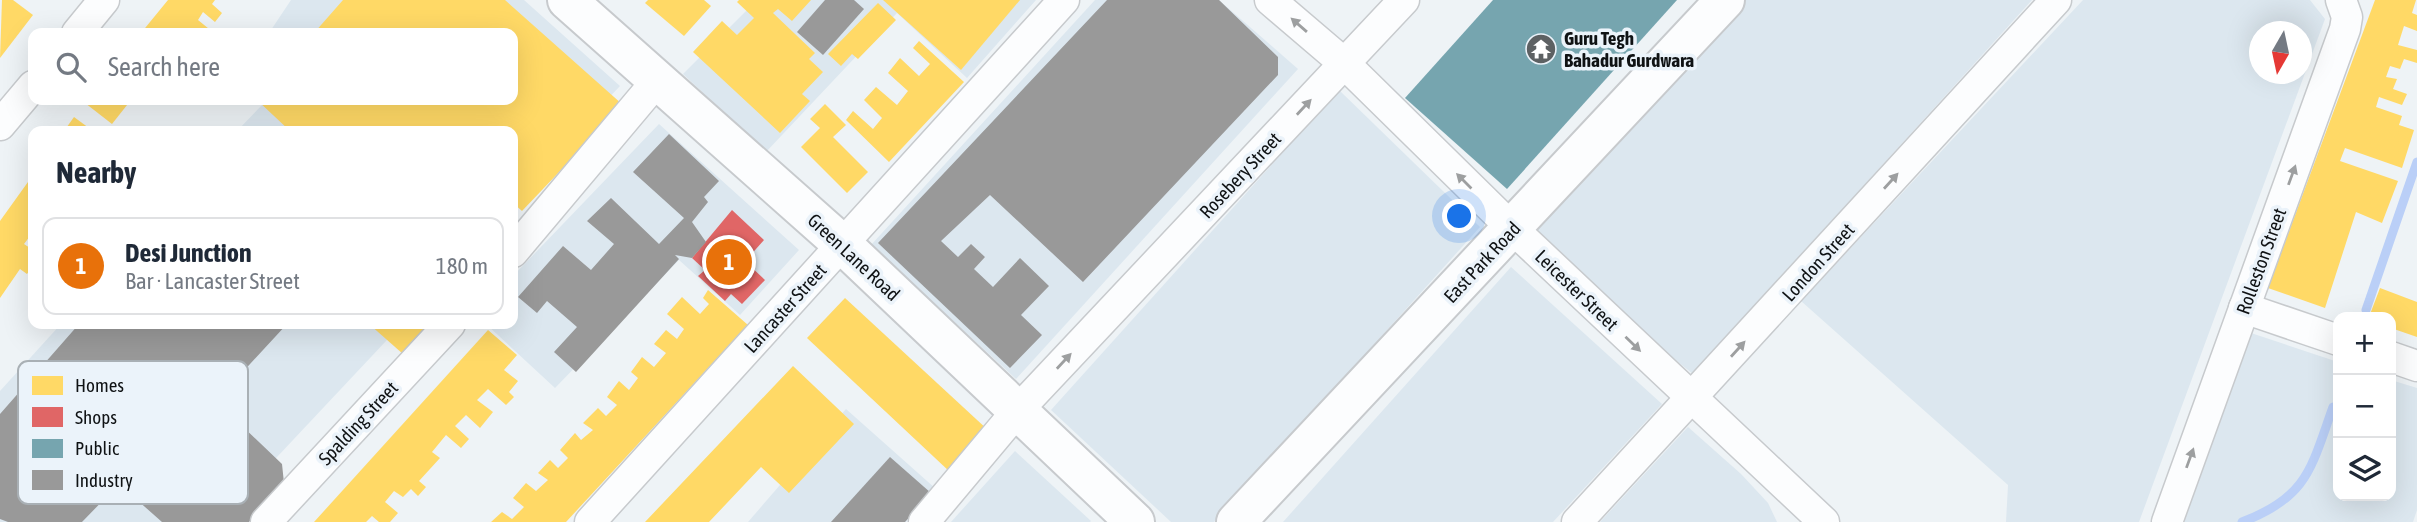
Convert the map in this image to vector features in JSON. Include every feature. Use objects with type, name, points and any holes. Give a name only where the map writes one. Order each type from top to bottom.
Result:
[{"type":"street","points":[[81,28],[104,0]]},
{"type":"street","name":"Green Lane Road","points":[[566,0],[842,244],[1135,522]]},
{"type":"street","name":"Lancaster Street","points":[[590,522],[1064,0]]},
{"type":"street","name":"Leicester Street","points":[[1270,0],[1345,64],[1810,516]]},
{"type":"street","name":"Rosebery Street","points":[[924,522],[1017,411],[1404,0]]},
{"type":"street","name":"East Park Road","points":[[1237,522],[1725,0]]},
{"type":"street","name":"London Street","points":[[1577,522],[1692,400],[2056,0]]},
{"type":"street","name":"Rolleston Street","points":[[2167,522],[2345,29],[2347,17],[2341,0]]},
{"type":"street","points":[[518,246],[656,82]]},
{"type":"street","points":[[0,125],[28,92]]},
{"type":"street","points":[[2244,308],[2333,338]]},
{"type":"street","name":"Spalding Street","points":[[266,522],[445,329]]},
{"type":"street","points":[[2396,359],[2417,366]]},
{"type":"shaded area","points":[[291,0],[524,0],[620,86],[518,194],[518,126],[242,126],[262,105],[518,105],[518,28],[272,28]]},
{"type":"shaded area","points":[[757,0],[1036,0],[967,78],[897,13],[766,152],[683,74]]},
{"type":"shaded area","points":[[1095,0],[1219,0],[1298,69],[1016,379],[871,245]]},
{"type":"shaded area","points":[[1737,0],[2032,0],[1693,374],[1513,229]]},
{"type":"shaded area","points":[[2083,0],[2310,0],[2325,19],[2312,54],[2312,21],[2249,21],[2249,84],[2301,84],[2139,522],[2006,522],[2008,485],[1801,301]]},
{"type":"shaded area","points":[[1339,90],[1480,227],[1214,522],[1171,522],[1051,410]]},
{"type":"shaded area","points":[[659,124],[799,250],[740,315],[679,260],[555,388],[491,329],[518,329],[518,271]]},
{"type":"shaded area","points":[[1511,267],[1662,404],[1553,522],[1283,522]]},
{"type":"shaded area","points":[[56,329],[397,329],[248,488],[248,361],[27,361]]},
{"type":"shaded area","points":[[2251,333],[2333,360],[2333,501],[2396,501],[2396,382],[2417,388],[2417,510],[2413,522],[2184,522]]},
{"type":"shaded area","points":[[18,371],[18,504],[233,504],[216,522],[0,522],[0,391]]},
{"type":"shaded area","points":[[846,409],[936,489],[906,522],[748,522]]},
{"type":"shaded area","points":[[1688,427],[1741,474],[1768,503],[1777,522],[1600,522]]},
{"type":"shaded area","points":[[1015,451],[1091,521],[951,522]]},
{"type":"building: Homes","points":[[2,0],[13,0],[33,15],[0,58]]},
{"type":"building: Homes","points":[[168,0],[215,0],[212,4],[222,13],[215,22],[203,12],[198,20],[208,28],[145,28]]},
{"type":"building: Homes","points":[[343,0],[505,0],[623,105],[522,211],[518,207],[518,126],[285,126],[262,105],[518,105],[518,28],[318,28]]},
{"type":"building: Homes","points":[[648,0],[704,0],[711,6],[684,36],[645,3]]},
{"type":"building: Homes","points":[[811,0],[792,21],[778,9],[773,13],[815,53],[809,59],[823,72],[802,94],[810,101],[780,133],[693,52],[722,21],[737,35],[754,18],[737,2]]},
{"type":"building: Homes","points":[[883,0],[1020,0],[961,70]]},
{"type":"building: Homes","points":[[2375,0],[2416,0],[2412,13],[2417,15],[2417,31],[2404,26],[2398,45],[2417,50],[2417,63],[2404,59],[2400,69],[2390,66],[2386,77],[2397,79],[2393,89],[2407,94],[2402,105],[2379,97],[2376,107],[2402,116],[2399,125],[2414,130],[2402,168],[2345,148],[2340,161],[2398,181],[2382,223],[2356,212],[2325,308],[2268,288]]},
{"type":"building: Homes","points":[[878,3],[896,20],[858,59],[852,54],[841,66],[828,54]]},
{"type":"building: Homes","points":[[919,41],[964,82],[889,162],[846,120],[853,111],[873,129],[882,118],[864,100],[876,87],[897,105],[908,91],[888,73],[900,58],[919,76],[930,64],[913,48]]},
{"type":"building: Homes","points":[[825,104],[846,125],[833,137],[868,172],[847,193],[801,147],[820,128],[810,119]]},
{"type":"building: Homes","points":[[88,105],[127,105],[112,124]]},
{"type":"building: Homes","points":[[74,117],[86,126],[68,126]]},
{"type":"building: Homes","points":[[28,182],[28,239],[24,244],[28,247],[28,273],[20,269],[0,298],[0,221]]},
{"type":"building: Homes","points":[[2380,288],[2417,302],[2417,337],[2396,330],[2396,312],[2371,312]]},
{"type":"building: Homes","points":[[708,290],[748,325],[566,522],[491,522],[502,512],[512,519],[524,507],[513,498],[526,483],[536,491],[548,480],[538,473],[550,460],[558,468],[568,458],[560,450],[575,433],[581,440],[593,430],[583,423],[598,408],[606,416],[617,405],[607,397],[619,381],[629,390],[638,378],[631,372],[642,357],[654,367],[666,353],[654,344],[666,330],[677,339],[684,329],[667,314],[682,297],[700,314],[709,304],[703,298]]},
{"type":"building: Homes","points":[[845,298],[989,431],[950,472],[807,338]]},
{"type":"building: Homes","points":[[375,329],[426,329],[403,354]]},
{"type":"building: Homes","points":[[488,330],[517,355],[504,370],[518,381],[509,392],[514,397],[506,405],[488,389],[477,400],[493,412],[480,428],[466,415],[455,426],[469,439],[461,448],[446,435],[432,452],[440,458],[419,481],[426,487],[418,496],[411,489],[403,497],[394,491],[385,502],[398,513],[390,522],[379,522],[372,516],[366,522],[314,522]]},
{"type":"building: Homes","points":[[793,366],[854,424],[789,493],[761,467],[709,522],[645,522]]},
{"type":"building: Shops","points":[[732,210],[764,240],[748,258],[748,264],[765,280],[742,304],[731,294],[725,301],[698,276],[705,270],[692,258]]},
{"type":"building: Public","name":"Guru Tegh Bahadur Gurdwara","points":[[1493,0],[1677,0],[1507,189],[1405,98]]},
{"type":"building: Industry","points":[[825,0],[854,0],[864,9],[823,55],[797,32]]},
{"type":"building: Industry","points":[[1107,0],[1219,0],[1278,57],[1278,75],[1083,282],[990,195],[941,241],[958,257],[971,244],[985,257],[974,269],[993,287],[1020,258],[1049,286],[1021,315],[1042,335],[1010,368],[878,243]]},
{"type":"building: Industry","points":[[669,134],[719,181],[704,197],[708,202],[692,222],[706,242],[692,258],[675,255],[679,259],[576,372],[554,352],[577,327],[547,301],[537,313],[518,297],[563,246],[591,270],[614,244],[587,221],[611,198],[659,244],[684,218],[633,172]]},
{"type":"building: Industry","points":[[75,329],[282,329],[248,366],[248,361],[47,361]]},
{"type":"building: Industry","points":[[18,393],[18,504],[100,504],[82,522],[8,522],[0,519],[0,414]]},
{"type":"building: Industry","points":[[248,432],[282,464],[284,483],[249,522],[162,522],[142,504],[248,504]]},
{"type":"building: Industry","points":[[890,457],[931,493],[905,522],[831,522]]},
{"type":"waterway","points":[[2366,310],[2417,162]]},
{"type":"waterway","points":[[2242,522],[2281,502],[2294,491],[2312,464],[2333,407]]},
{"type":"place","name":"Guru Tegh Bahadur Gurdwara","points":[[1541,49]]},
{"type":"place","name":"Desi Junction","points":[[729,262]]}]
